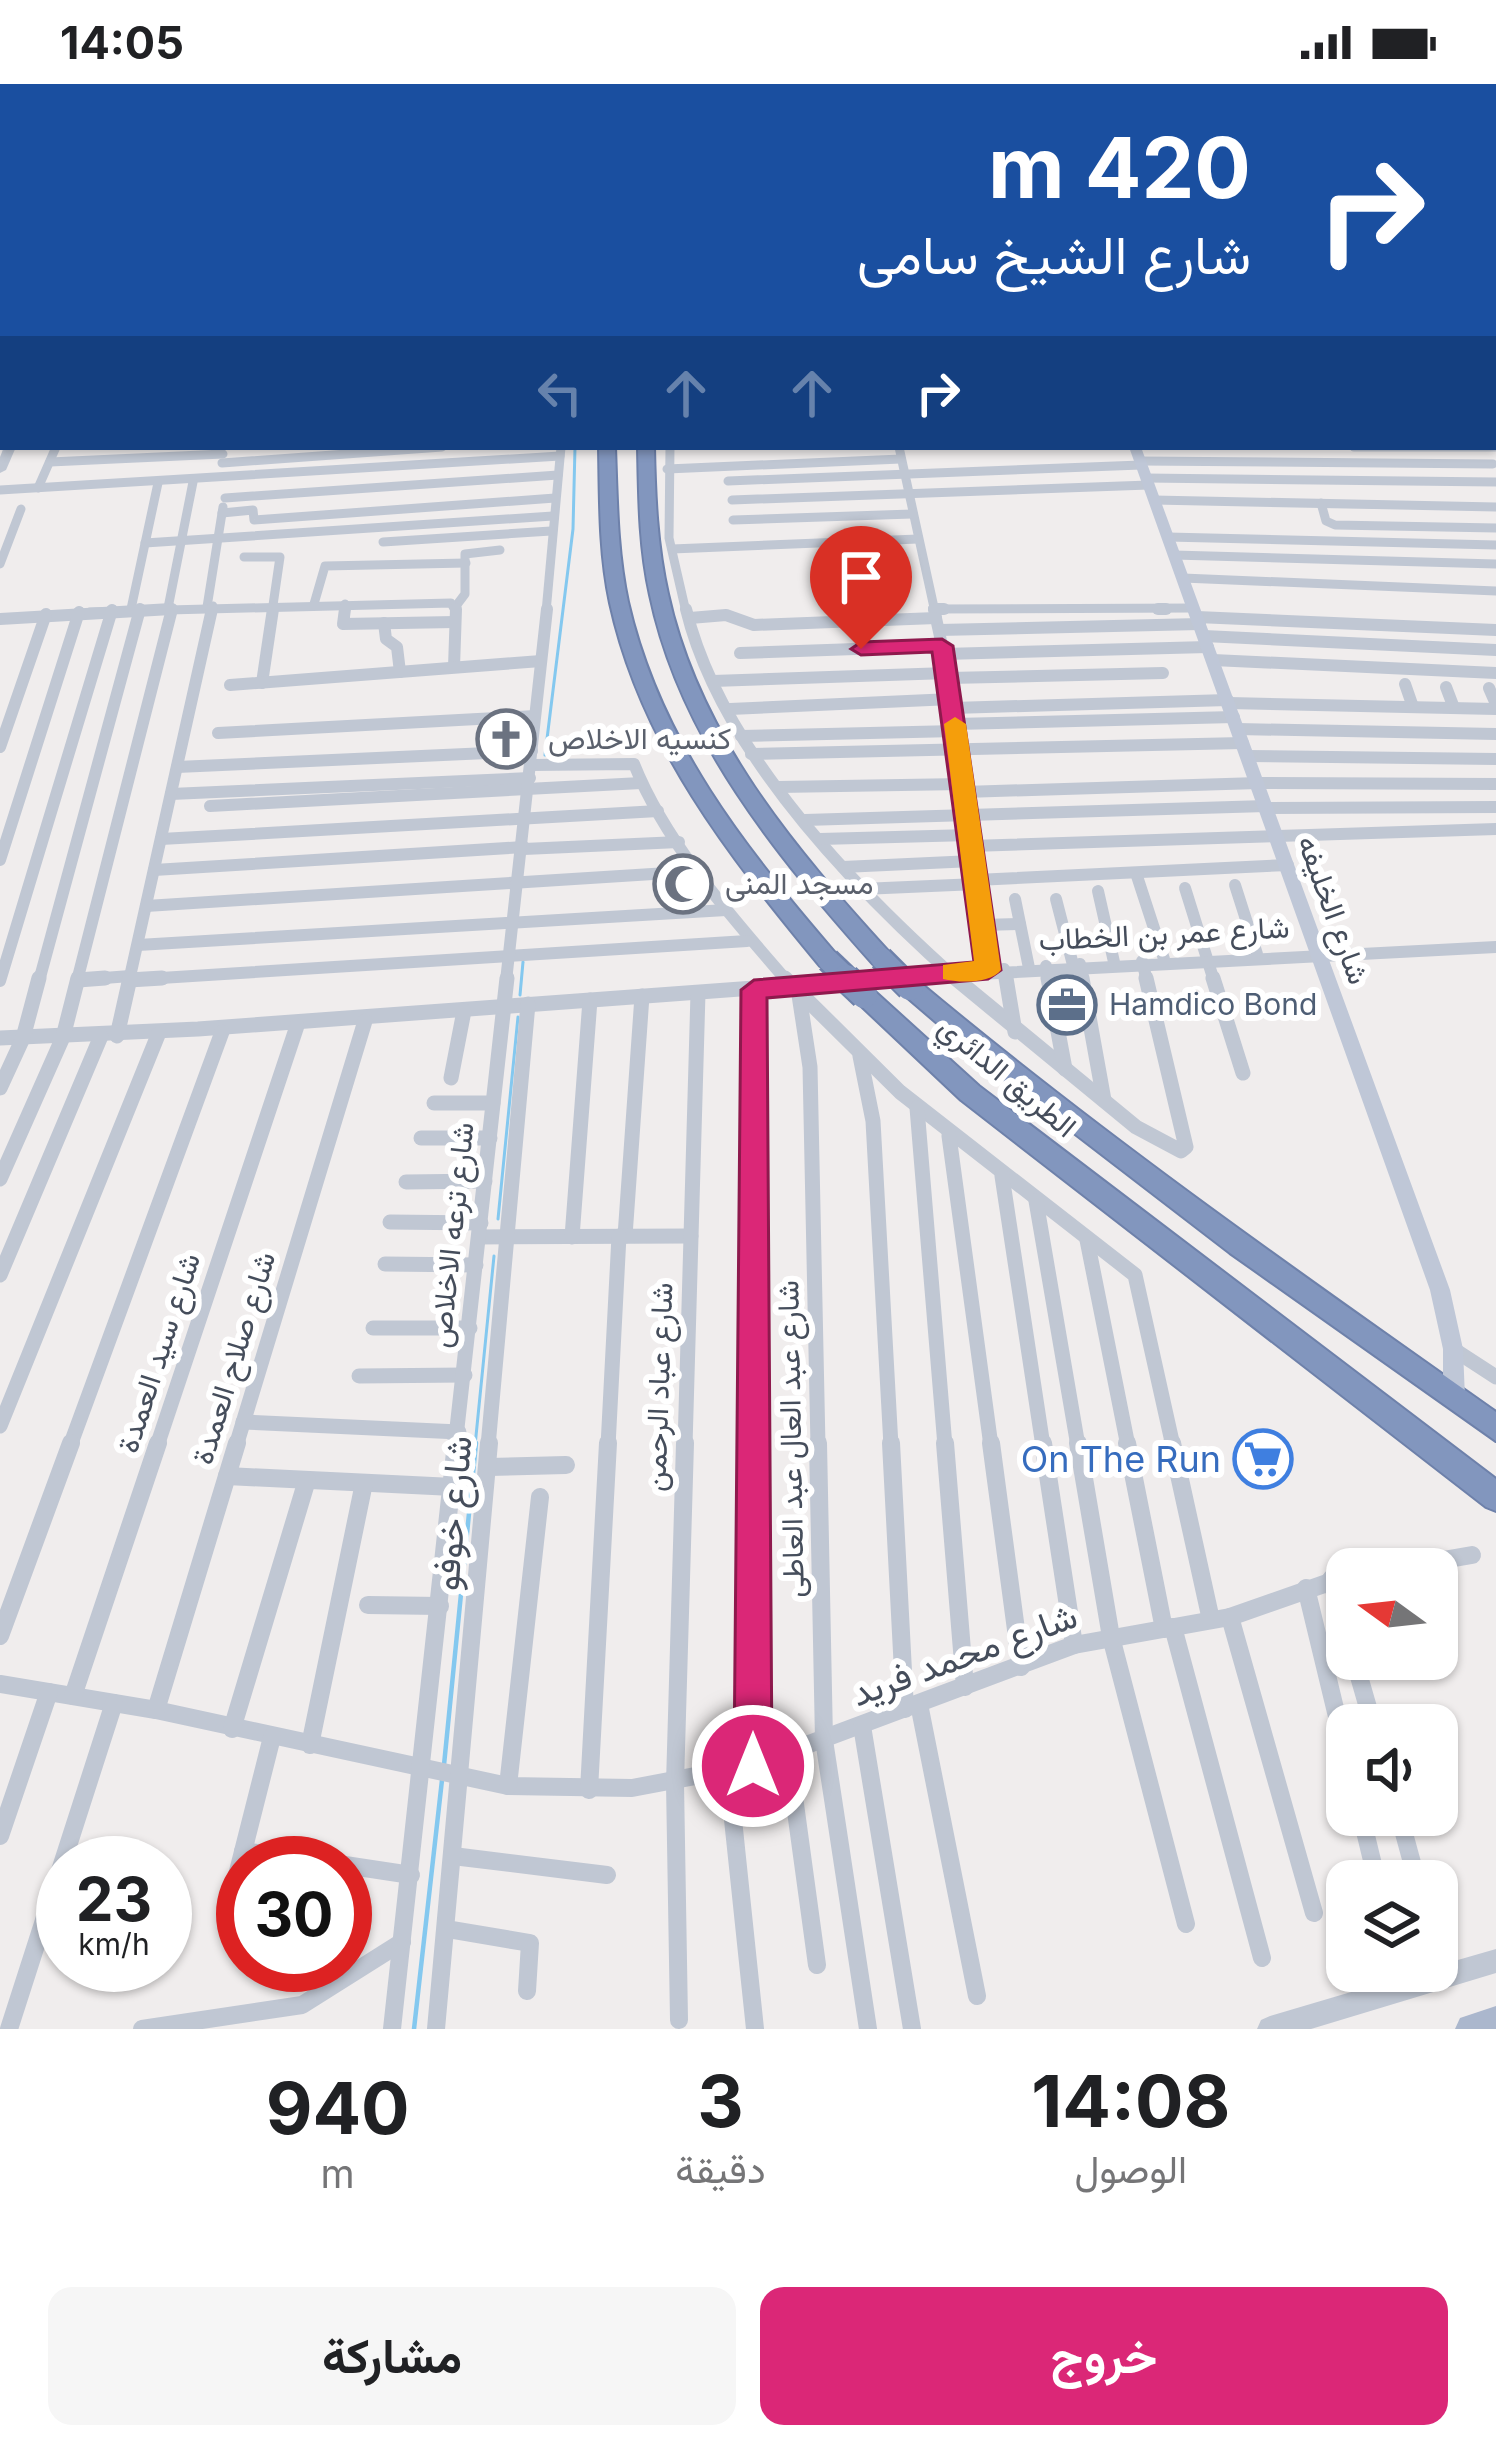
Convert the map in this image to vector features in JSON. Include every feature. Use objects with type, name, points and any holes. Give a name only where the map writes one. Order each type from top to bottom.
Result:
[{"type":"highway","name":"الطريق الدائري","points":[[607,450],[606,545],[614,595],[650,704],[738,854],[832,972],[864,995],[970,1094],[1496,1497]]},
{"type":"highway","name":"الطريق الدائري","points":[[646,450],[645,521],[654,586],[698,712],[766,824],[881,958],[1001,1064],[1239,1245],[1496,1428]]},
{"type":"main road","name":"شارع الخليفه","points":[[1144,473],[1440,1289],[1454,1349],[1454,1398]]},
{"type":"main road","points":[[1471,2029],[1496,2022]]},
{"type":"street","points":[[38,488],[55,450]]},
{"type":"street","points":[[252,452],[279,450]]},
{"type":"street","points":[[50,462],[360,450]]},
{"type":"street","points":[[670,450],[671,549],[713,681],[751,754],[862,890],[942,973],[1104,1100],[1181,1151],[1181,1129],[1142,961]]},
{"type":"street","points":[[0,490],[224,481],[560,452]]},
{"type":"street","name":"شارع ترعه الاخلاص","points":[[392,2029],[502,1006],[528,818],[560,452]]},
{"type":"street","points":[[667,469],[900,453],[949,675],[982,925],[1015,1032]]},
{"type":"street","points":[[0,1275],[109,1036],[130,978],[210,606],[225,498],[223,455]]},
{"type":"street","points":[[728,481],[903,473],[1494,467]]},
{"type":"street","points":[[1144,473],[1321,503],[1496,507]]},
{"type":"street","points":[[732,500],[908,494],[1144,473],[1496,482]]},
{"type":"street","points":[[225,498],[558,475]]},
{"type":"street","points":[[0,1179],[63,1036],[170,608],[194,482]]},
{"type":"street","points":[[0,1088],[23,1037],[135,609],[158,483]]},
{"type":"street","points":[[222,513],[252,510],[254,520],[555,498]]},
{"type":"street","points":[[1321,503],[1326,520],[1335,525],[1496,528]]},
{"type":"street","points":[[0,564],[21,509]]},
{"type":"street","points":[[734,520],[912,514]]},
{"type":"street","points":[[145,543],[552,524]]},
{"type":"street","points":[[383,542],[552,524]]},
{"type":"street","points":[[671,549],[918,539]]},
{"type":"street","points":[[1171,546],[1496,545]]},
{"type":"street","points":[[1171,546],[1496,564]]},
{"type":"street","points":[[454,668],[456,606],[465,594],[467,553],[500,550]]},
{"type":"street","points":[[244,557],[279,556],[262,683]]},
{"type":"street","points":[[314,604],[326,566],[466,563]]},
{"type":"street","points":[[1183,578],[1496,591]]},
{"type":"street","points":[[0,619],[276,604],[456,606]]},
{"type":"street","points":[[344,604],[341,623],[455,622]]},
{"type":"street","points":[[690,618],[726,615],[750,625],[936,619],[1150,604],[1203,632],[1496,674]]},
{"type":"street","points":[[0,982],[112,610]]},
{"type":"street","points":[[0,860],[79,612]]},
{"type":"street","points":[[0,747],[46,614]]},
{"type":"street","points":[[936,619],[1496,650]]},
{"type":"street","points":[[384,623],[384,635],[397,647],[400,672]]},
{"type":"street","points":[[740,653],[943,650],[1203,632],[1496,630]]},
{"type":"street","points":[[230,686],[541,661]]},
{"type":"street","points":[[713,681],[1163,673]]},
{"type":"street","points":[[1405,684],[1413,707]]},
{"type":"street","points":[[1446,687],[1454,709]]},
{"type":"street","points":[[751,754],[959,753],[1413,707],[1496,707],[1490,688]]},
{"type":"street","points":[[730,709],[911,701],[1237,724],[1496,734]]},
{"type":"street","points":[[911,701],[913,720]]},
{"type":"street","points":[[218,733],[535,716]]},
{"type":"street","points":[[741,736],[956,727],[1237,724],[1496,759]]},
{"type":"street","points":[[171,794],[634,764],[658,811],[747,941],[796,991],[949,1136],[1135,1275],[1221,1619],[1314,1913]]},
{"type":"street","points":[[177,767],[530,771],[641,783]]},
{"type":"street","points":[[210,806],[530,771]]},
{"type":"street","points":[[778,787],[1496,784]]},
{"type":"street","points":[[805,820],[1267,807],[1496,807]]},
{"type":"street","points":[[161,839],[658,811]]},
{"type":"street","points":[[843,867],[972,847],[1276,832],[1496,829]]},
{"type":"street","points":[[820,838],[972,847]]},
{"type":"street","points":[[154,870],[680,842]]},
{"type":"street","points":[[862,890],[1288,865]]},
{"type":"street","points":[[146,906],[700,871]]},
{"type":"street","points":[[1136,873],[1164,959]]},
{"type":"street","points":[[1234,885],[1257,954]]},
{"type":"street","points":[[1185,888],[1243,1073]]},
{"type":"street","points":[[1098,891],[1114,962]]},
{"type":"street","points":[[1015,898],[1029,968]]},
{"type":"street","points":[[1056,899],[1076,965],[1104,1100]]},
{"type":"street","points":[[138,945],[726,910]]},
{"type":"street","points":[[982,925],[1020,924]]},
{"type":"street","points":[[78,980],[747,941]]},
{"type":"street","points":[[1494,947],[1496,966]]},
{"type":"street","name":"شارع عمر بن الخطاب","points":[[0,1038],[222,1032],[528,1004],[796,991],[832,972],[942,973],[1257,954],[1494,947]]},
{"type":"street","points":[[1046,966],[1065,1069]]},
{"type":"street","points":[[753,1766],[754,990]]},
{"type":"street","name":"شارع عبد العال عبد العاطى","points":[[796,991],[810,1067],[824,1740],[868,2029]]},
{"type":"street","name":"شارع عباد الرحمن","points":[[680,2020],[675,1783],[698,993]]},
{"type":"street","points":[[589,1790],[622,1236],[642,996]]},
{"type":"street","points":[[572,1237],[590,1000]]},
{"type":"street","name":"شارع خوفو","points":[[436,2029],[511,1237],[528,1004]]},
{"type":"street","points":[[451,1078],[464,1011]]},
{"type":"street","name":"شارع صلاح العمدة","points":[[156,1710],[364,1021]]},
{"type":"street","name":"شارع سيد العمدة","points":[[73,1696],[297,1026]]},
{"type":"street","points":[[0,1636],[222,1032]]},
{"type":"street","points":[[0,1426],[158,1035]]},
{"type":"street","points":[[860,1056],[873,1121],[912,1707],[977,1996]]},
{"type":"street","points":[[434,1103],[494,1102]]},
{"type":"street","points":[[917,1108],[964,1687]]},
{"type":"street","points":[[949,1136],[1022,1666]]},
{"type":"street","points":[[421,1138],[490,1138]]},
{"type":"street","points":[[1002,1176],[1073,1646]]},
{"type":"street","points":[[406,1181],[485,1181]]},
{"type":"street","points":[[1036,1201],[1111,1637],[1186,1924]]},
{"type":"street","points":[[390,1222],[511,1237],[691,1236]]},
{"type":"street","points":[[1087,1240],[1168,1628],[1262,1958]]},
{"type":"street","points":[[385,1264],[476,1265]]},
{"type":"street","points":[[373,1328],[470,1328]]},
{"type":"street","points":[[1454,1349],[1496,1377]]},
{"type":"street","points":[[359,1376],[465,1375]]},
{"type":"street","points":[[243,1422],[459,1432]]},
{"type":"street","points":[[489,1467],[566,1465]]},
{"type":"street","points":[[227,1476],[453,1487]]},
{"type":"street","points":[[232,1730],[307,1480]]},
{"type":"street","points":[[310,1745],[364,1483]]},
{"type":"street","points":[[508,1786],[540,1496]]},
{"type":"street","points":[[1458,1557],[1472,1555]]},
{"type":"street","name":"شارع محمد فريد","points":[[0,1684],[156,1710],[508,1786],[589,1790],[675,1783],[753,1766],[1073,1646],[1221,1619],[1326,1582]]},
{"type":"street","points":[[1306,1588],[1334,1704]]},
{"type":"street","points":[[368,1605],[440,1606]]},
{"type":"street","points":[[0,1837],[49,1692]]},
{"type":"street","points":[[9,2029],[114,1703]]},
{"type":"street","points":[[862,1726],[912,2029]]},
{"type":"street","points":[[248,1836],[272,1738]]},
{"type":"street","points":[[788,1753],[817,1965]]},
{"type":"street","points":[[728,1772],[755,2029]]},
{"type":"street","points":[[453,1856],[607,1875]]},
{"type":"street","points":[[372,1869],[410,1875]]},
{"type":"street","points":[[447,1929],[529,1942],[527,1991]]},
{"type":"street","points":[[142,2029],[302,2005],[402,1942]]},
{"type":"street","points":[[1270,2029],[1496,1961]]},
{"type":"waterway","points":[[545,755],[573,529],[575,450]]},
{"type":"waterway","points":[[520,995],[523,962]]},
{"type":"waterway","points":[[498,1219],[518,1017]]},
{"type":"waterway","points":[[475,1446],[494,1256]]},
{"type":"waterway","points":[[444,1765],[476,1443]]},
{"type":"waterway","points":[[414,2029],[442,1780]]},
{"type":"slow traffic","points":[[952,972],[988,970],[955,724]]},
{"type":"place","name":"كنسيه الاخلاص","points":[[506,739]]},
{"type":"place","name":"مسجد المنى","points":[[683,884]]},
{"type":"place","name":"Hamdico Bond","points":[[1067,1005]]},
{"type":"place","name":"On The Run","points":[[1263,1459]]},
{"type":"route","points":[[753,1766],[754,990],[988,970],[942,646],[861,649]]}]
